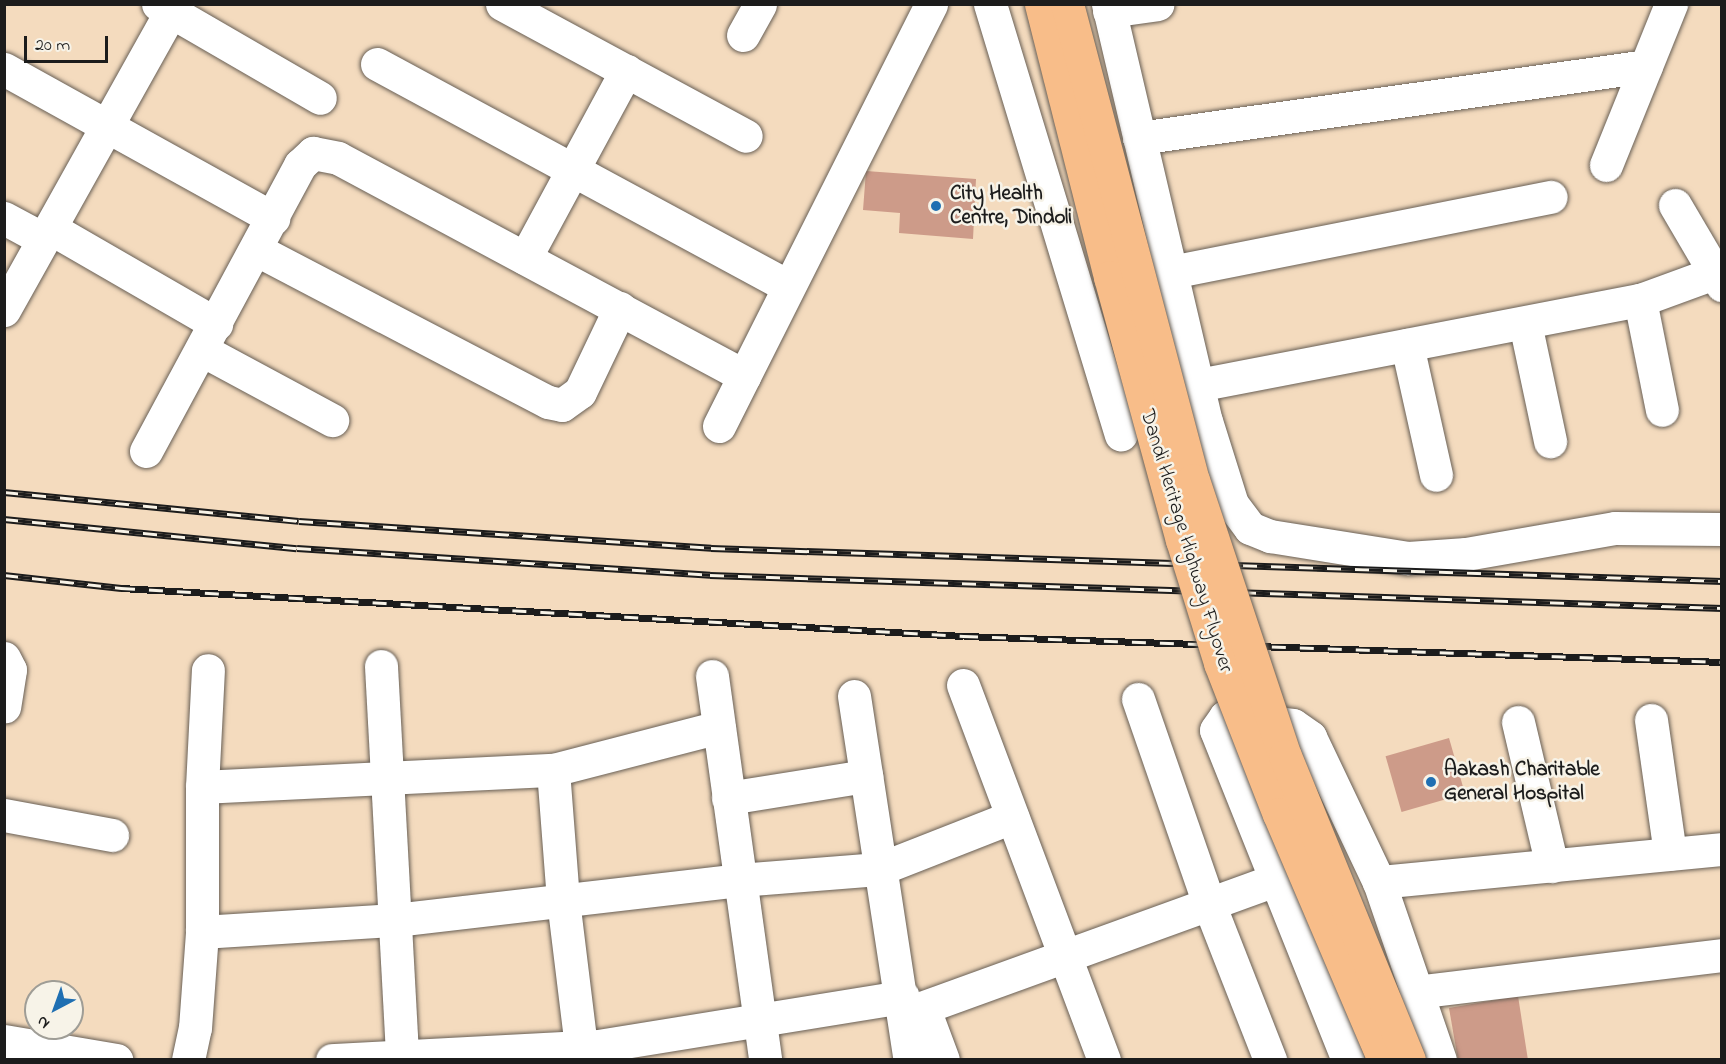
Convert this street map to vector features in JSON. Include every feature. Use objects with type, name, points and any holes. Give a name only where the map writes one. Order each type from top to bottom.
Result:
[{"type":"main road","name":"Dandi Heritage Highway Flyover","points":[[1041,4],[1123,323],[1220,663],[1279,814],[1384,1059]]},
{"type":"main road","name":"Dandi Heritage Highway Flyover","points":[[1066,4],[1193,480],[1285,756],[1409,1059]]},
{"type":"street","points":[[502,4],[746,136]]},
{"type":"street","points":[[743,35],[760,4]]},
{"type":"street","points":[[719,426],[931,4]]},
{"type":"street","points":[[990,4],[1121,435]]},
{"type":"street","points":[[1158,4],[1108,8],[1206,421],[1232,504],[1250,528],[1270,536],[1408,558],[1466,554],[1616,528],[1722,529]]},
{"type":"street","points":[[1606,165],[1671,4]]},
{"type":"street","points":[[4,310],[168,7],[320,98]]},
{"type":"street","points":[[377,64],[788,286]]},
{"type":"street","points":[[1139,138],[1646,66]]},
{"type":"street","points":[[4,69],[273,218]]},
{"type":"street","points":[[525,258],[626,71]]},
{"type":"street","points":[[146,451],[306,158],[324,153],[620,308],[744,376]]},
{"type":"street","points":[[1171,272],[1551,197]]},
{"type":"street","points":[[1198,386],[1640,300],[1718,279],[1675,205]]},
{"type":"street","points":[[4,218],[46,234],[209,337],[332,420]]},
{"type":"street","points":[[257,250],[548,402],[562,405],[580,392],[620,308]]},
{"type":"street","points":[[1640,300],[1662,410]]},
{"type":"street","points":[[1525,323],[1550,441]]},
{"type":"street","points":[[1407,345],[1436,475]]},
{"type":"street","points":[[4,658],[10,670],[4,707]]},
{"type":"street","points":[[381,666],[402,1058]]},
{"type":"street","points":[[189,1059],[195,1028],[202,932],[202,788],[208,670]]},
{"type":"street","points":[[712,676],[765,1059]]},
{"type":"street","points":[[963,685],[1063,957],[1104,1059]]},
{"type":"street","points":[[854,696],[879,869],[910,1007],[910,1059]]},
{"type":"street","points":[[1138,699],[1209,904],[1270,1059]]},
{"type":"street","points":[[1348,1059],[1216,730],[1225,717],[1293,725],[1306,732],[1379,882],[1440,1059]]},
{"type":"street","points":[[1651,720],[1670,854]]},
{"type":"street","points":[[1518,722],[1552,866]]},
{"type":"street","points":[[202,788],[553,770],[719,727]]},
{"type":"street","points":[[553,770],[563,900],[581,1047]]},
{"type":"street","points":[[728,798],[866,776]]},
{"type":"street","points":[[4,815],[112,835]]},
{"type":"street","points":[[202,932],[395,920],[739,880],[879,869],[1012,817]]},
{"type":"street","points":[[1379,882],[1722,849]]},
{"type":"street","points":[[332,1059],[449,1057],[581,1047],[760,1019],[910,1007],[1063,957],[1276,879]]},
{"type":"street","points":[[1416,992],[1722,955]]},
{"type":"street","points":[[910,1007],[943,1059]]},
{"type":"street","points":[[4,1041],[116,1059]]},
{"type":"building","points":[[866,171],[976,179],[973,239],[899,233],[900,213],[863,210]]},
{"type":"building","points":[[1449,738],[1465,794],[1402,812],[1386,756]]},
{"type":"building","points":[[1518,996],[1528,1060],[1458,1060],[1449,1008]]},
{"type":"railway","points":[[4,492],[299,521],[711,548],[1722,581]]},
{"type":"railway","points":[[4,519],[297,548],[710,575],[1722,608]]},
{"type":"railway","points":[[4,575],[121,588],[964,636],[1722,662]]},
{"type":"place","name":"City Health Centre, Dindoli","points":[[936,206]]},
{"type":"place","name":"Aakash Charitable General Hospital","points":[[1431,782]]}]
